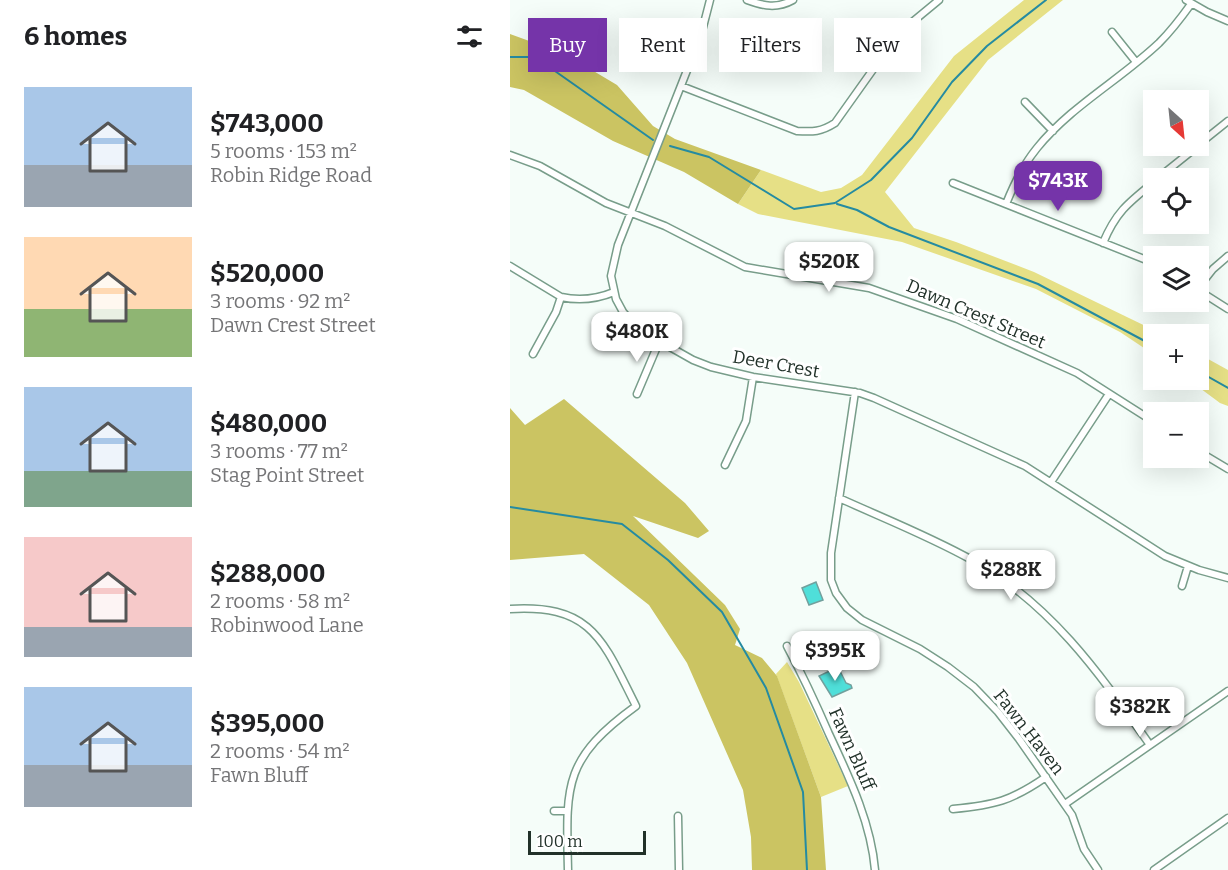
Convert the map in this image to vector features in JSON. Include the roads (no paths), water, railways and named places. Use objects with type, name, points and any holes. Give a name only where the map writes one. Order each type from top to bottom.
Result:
[{"type":"street","name":"Deer Crest","points":[[706,18],[710,0]]},
{"type":"street","points":[[747,0],[774,7],[793,0]]},
{"type":"street","points":[[681,86],[797,130],[814,133],[825,130],[835,123],[899,33],[939,0]]},
{"type":"street","points":[[1006,204],[1025,164],[1053,131],[1171,31],[1188,2],[1228,21]]},
{"type":"street","points":[[1112,32],[1136,62]]},
{"type":"street","name":"Deer Crest","points":[[687,72],[630,212],[614,260],[611,276],[614,292],[619,306],[632,324],[659,342],[711,367],[753,377],[855,392],[874,398],[1025,466],[1165,556],[1188,566],[1228,578]]},
{"type":"street","points":[[1025,102],[1053,131]]},
{"type":"street","points":[[1209,136],[1228,121]]},
{"type":"street","name":"Dawn Crest Street","points":[[510,155],[540,166],[606,203],[665,226],[745,267],[868,288],[957,319],[1077,373],[1143,415]]},
{"type":"street","points":[[1170,168],[1185,156]]},
{"type":"street","points":[[953,183],[1143,259]]},
{"type":"street","points":[[1103,243],[1110,225],[1119,212],[1143,191]]},
{"type":"street","points":[[1209,274],[1228,256]]},
{"type":"street","points":[[510,266],[561,297],[593,298],[614,292]]},
{"type":"street","points":[[1209,296],[1228,309]]},
{"type":"street","points":[[533,354],[556,312],[561,297]]},
{"type":"street","points":[[638,394],[659,342]]},
{"type":"street","points":[[725,465],[746,421],[753,377]]},
{"type":"street","name":"Fawn Haven","points":[[855,392],[830,567],[831,580],[840,599],[862,620],[920,649],[974,687],[1005,721],[1065,804],[1072,815],[1084,849],[1098,870]]},
{"type":"street","points":[[1051,482],[1110,394]]},
{"type":"street","points":[[1209,458],[1228,469]]},
{"type":"street","points":[[839,498],[972,560],[1009,584],[1044,612],[1075,644],[1103,678],[1150,746]]},
{"type":"street","points":[[1182,586],[1188,566]]},
{"type":"street","points":[[510,609],[536,607],[554,610],[588,627],[606,648],[636,706],[602,732],[586,751],[571,784],[567,811],[568,870]]},
{"type":"street","name":"Fawn Bluff","points":[[787,646],[855,791],[866,824],[875,870]]},
{"type":"street","points":[[1065,804],[1228,690]]},
{"type":"street","points":[[953,808],[1002,802],[1021,794],[1046,777]]},
{"type":"street","points":[[554,812],[567,811]]},
{"type":"street","points":[[678,816],[679,870]]},
{"type":"street","points":[[1154,870],[1228,818]]},
{"type":"waterway","points":[[670,146],[709,157],[794,209],[835,203],[871,180],[912,138],[952,82],[987,46],[1046,0]]},
{"type":"waterway","points":[[510,57],[535,57],[653,140]]},
{"type":"waterway","points":[[837,204],[857,210],[889,227],[1038,284],[1143,340]]},
{"type":"waterway","points":[[1209,377],[1228,388]]},
{"type":"waterway","points":[[510,507],[622,524],[668,560],[722,612],[766,688],[803,792],[807,870]]}]
